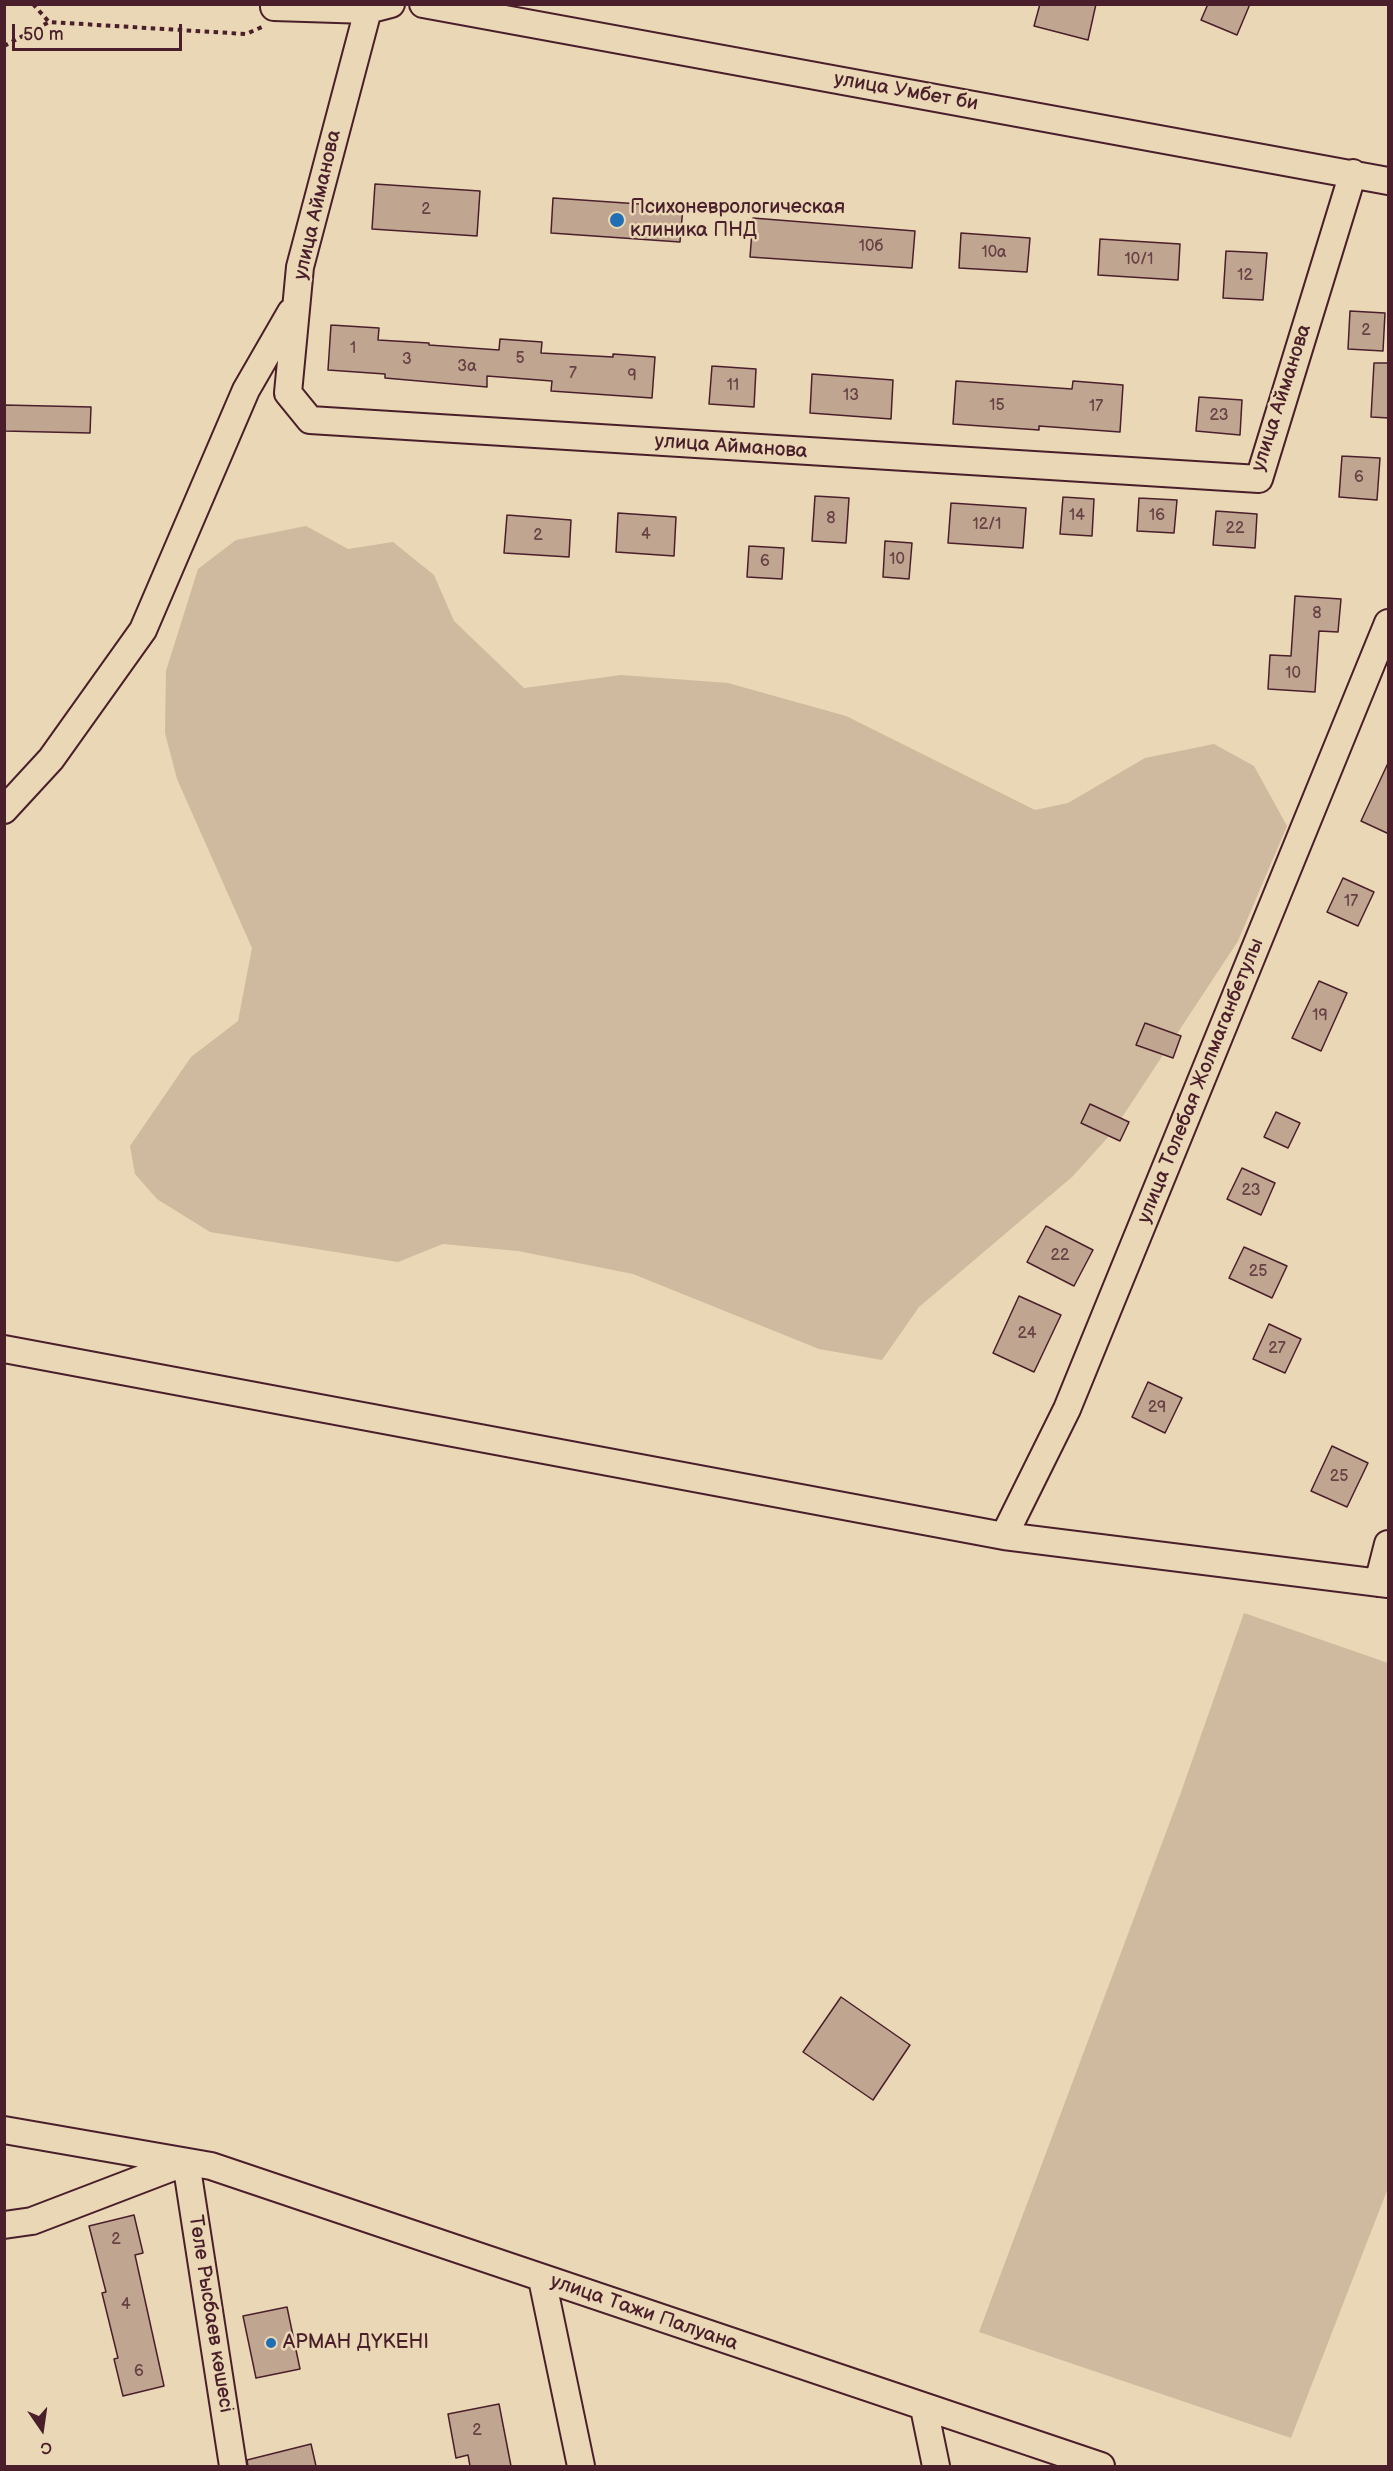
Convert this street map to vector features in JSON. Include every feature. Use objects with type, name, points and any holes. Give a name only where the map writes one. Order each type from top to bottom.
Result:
[{"type":"street","name":"улица Умбет би","points":[[423,4],[1389,180]]},
{"type":"street","name":"улица Айманова","points":[[379,7],[300,267],[288,393],[310,420],[1259,479],[1353,173]]},
{"type":"street","points":[[269,17],[379,7]]},
{"type":"street","points":[[4,810],[51,759],[142,630],[246,390],[296,304]]},
{"type":"street","name":"улица Толебая Жолмаганбетулы","points":[[1004,1536],[1071,1398],[1389,623]]},
{"type":"street","points":[[4,1349],[1004,1536],[1383,1583],[1389,1544]]},
{"type":"street","name":"улица Тажи Палуана","points":[[4,2130],[211,2166],[1101,2466]]},
{"type":"street","points":[[4,2225],[32,2221],[186,2162]]},
{"type":"street","name":"Төле Рысбаев көшесі","points":[[186,2162],[233,2466]]},
{"type":"street","points":[[542,2279],[581,2466]]},
{"type":"street","points":[[924,2408],[936,2466]]},
{"type":"path","points":[[33,4],[49,22]]},
{"type":"path","points":[[4,46],[49,22],[246,34],[269,17]]},
{"type":"shaded area","points":[[306,526],[348,549],[393,542],[434,575],[454,621],[524,688],[621,675],[728,683],[846,716],[1035,810],[1068,803],[1145,758],[1214,744],[1254,766],[1287,826],[1238,941],[1111,1134],[1072,1177],[919,1307],[882,1360],[819,1349],[633,1274],[518,1251],[443,1244],[398,1262],[210,1232],[157,1199],[135,1174],[130,1146],[191,1057],[238,1021],[252,948],[177,779],[165,733],[166,671],[198,569],[236,540]]},
{"type":"shaded area","points":[[1244,1613],[1388,1663],[1388,2188],[1291,2438],[979,2332],[1180,1795]]},
{"type":"building","points":[[1040,4],[1096,4],[1088,40],[1034,26]]},
{"type":"building","points":[[1208,4],[1250,4],[1237,35],[1201,20]]},
{"type":"building","points":[[375,184],[480,191],[477,236],[372,229]]},
{"type":"building","name":"Психоневрологическая клиника ПНД","points":[[553,198],[683,207],[680,242],[551,233]]},
{"type":"building","points":[[753,218],[915,231],[912,268],[750,257]]},
{"type":"building","points":[[961,233],[1030,238],[1027,272],[959,268]]},
{"type":"building","points":[[1100,239],[1180,244],[1178,280],[1098,275]]},
{"type":"building","points":[[1226,251],[1267,253],[1263,300],[1223,298]]},
{"type":"building","points":[[1350,311],[1385,313],[1383,351],[1348,349]]},
{"type":"building","points":[[331,325],[379,328],[378,340],[499,350],[500,339],[542,342],[541,353],[655,357],[652,398],[551,391],[552,381],[487,376],[487,387],[385,378],[385,374],[328,370]]},
{"type":"building","points":[[1374,363],[1389,363],[1389,418],[1371,417]]},
{"type":"building","points":[[712,366],[756,369],[754,407],[709,404]]},
{"type":"building","points":[[812,374],[893,380],[891,419],[810,413]]},
{"type":"building","points":[[956,381],[1072,389],[1073,381],[1123,385],[1120,432],[1039,426],[1039,430],[953,424]]},
{"type":"building","points":[[1199,397],[1242,400],[1240,435],[1196,431]]},
{"type":"building","points":[[4,405],[91,407],[90,433],[4,431]]},
{"type":"building","points":[[1342,456],[1380,458],[1377,500],[1339,497]]},
{"type":"building","points":[[815,496],[849,498],[846,543],[812,541]]},
{"type":"building","points":[[1063,497],[1094,499],[1092,536],[1060,534]]},
{"type":"building","points":[[1139,498],[1177,500],[1174,533],[1137,531]]},
{"type":"building","points":[[951,503],[1026,508],[1023,548],[948,543]]},
{"type":"building","points":[[1216,511],[1257,514],[1255,548],[1213,545]]},
{"type":"building","points":[[618,513],[676,517],[674,556],[616,552]]},
{"type":"building","points":[[507,515],[571,520],[569,557],[504,553]]},
{"type":"building","points":[[885,541],[912,543],[909,579],[883,577]]},
{"type":"building","points":[[749,546],[784,548],[782,579],[747,577]]},
{"type":"building","points":[[1295,596],[1341,599],[1338,632],[1319,631],[1315,692],[1268,689],[1270,655],[1291,656]]},
{"type":"building","points":[[1389,761],[1389,834],[1361,821]]},
{"type":"building","points":[[1343,878],[1374,892],[1358,926],[1327,912]]},
{"type":"building","points":[[1319,981],[1347,993],[1321,1051],[1292,1038]]},
{"type":"building","points":[[1145,1023],[1181,1036],[1173,1058],[1136,1045]]},
{"type":"building","points":[[1090,1104],[1129,1122],[1120,1141],[1081,1123]]},
{"type":"building","points":[[1276,1112],[1300,1123],[1288,1148],[1264,1137]]},
{"type":"building","points":[[1242,1168],[1275,1183],[1261,1215],[1227,1199]]},
{"type":"building","points":[[1046,1226],[1093,1250],[1074,1286],[1027,1262]]},
{"type":"building","points":[[1244,1247],[1287,1266],[1272,1298],[1229,1278]]},
{"type":"building","points":[[1019,1296],[1061,1315],[1034,1372],[993,1353]]},
{"type":"building","points":[[1269,1324],[1301,1339],[1285,1373],[1253,1359]]},
{"type":"building","points":[[1148,1382],[1182,1398],[1165,1433],[1132,1417]]},
{"type":"building","points":[[1332,1446],[1368,1463],[1347,1507],[1311,1491]]},
{"type":"building","points":[[841,1997],[910,2045],[873,2100],[803,2052]]},
{"type":"building","points":[[134,2215],[143,2253],[135,2255],[164,2386],[123,2396],[114,2359],[118,2358],[102,2293],[106,2292],[89,2226]]},
{"type":"building","name":"АРМАН ДҮКЕНІ","points":[[287,2307],[300,2369],[256,2378],[243,2316]]},
{"type":"building","points":[[499,2404],[511,2466],[470,2466],[468,2455],[456,2458],[448,2414]]},
{"type":"building","points":[[311,2444],[316,2466],[248,2466],[247,2460]]},
{"type":"place","name":"Психоневрологическая клиника ПНД","points":[[617,220]]},
{"type":"place","name":"АРМАН ДҮКЕНІ","points":[[271,2343]]}]
